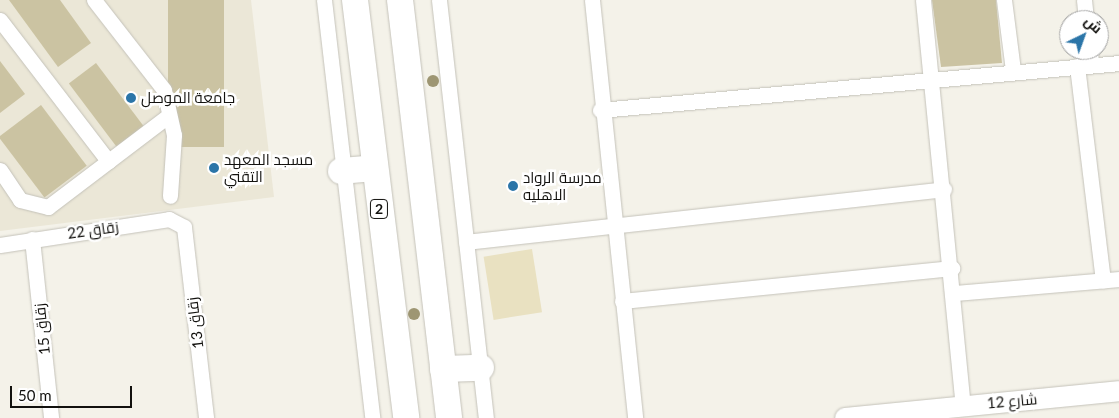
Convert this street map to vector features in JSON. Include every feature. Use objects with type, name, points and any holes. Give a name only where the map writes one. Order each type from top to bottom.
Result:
[{"type":"highway","name":"2","points":[[355,0],[373,168],[406,418]]},
{"type":"highway","points":[[400,0],[449,418]]},
{"type":"highway","points":[[341,171],[373,168]]},
{"type":"highway","points":[[443,369],[481,368]]},
{"type":"street","points":[[94,0],[164,90],[174,135],[170,196]]},
{"type":"street","points":[[324,0],[341,171],[372,418]]},
{"type":"street","points":[[439,0],[486,418]]},
{"type":"street","points":[[592,0],[600,110],[616,226],[635,418]]},
{"type":"street","points":[[923,0],[955,293],[962,406]]},
{"type":"street","points":[[1004,0],[1013,70]]},
{"type":"street","points":[[0,20],[108,161]]},
{"type":"street","points":[[600,110],[932,80],[1086,60],[1119,63]]},
{"type":"street","points":[[1086,60],[1103,280]]},
{"type":"street","points":[[0,170],[20,200],[48,207],[169,115]]},
{"type":"street","points":[[466,242],[944,188]]},
{"type":"street","name":"زقاق 22","points":[[0,244],[169,219],[184,227]]},
{"type":"street","name":"زقاق 13","points":[[184,227],[206,418]]},
{"type":"street","name":"زقاق 15","points":[[32,239],[51,418]]},
{"type":"street","points":[[622,301],[952,268]]},
{"type":"street","points":[[955,293],[1119,279]]},
{"type":"street","name":"شارع 12","points":[[845,418],[898,416],[962,406],[1119,391]]},
{"type":"shaded area","name":"جامعة الموصل","points":[[0,0],[251,0],[274,197],[0,231]]},
{"type":"shaded area","points":[[532,249],[542,312],[494,320],[484,257]]},
{"type":"building","points":[[9,0],[60,0],[91,43],[58,67]]},
{"type":"building","points":[[168,0],[224,0],[224,147],[168,147]]},
{"type":"building","points":[[932,0],[996,0],[1002,63],[941,67]]},
{"type":"building","points":[[0,61],[25,94],[0,113]]},
{"type":"building","points":[[96,63],[144,126],[116,147],[69,83]]},
{"type":"building","points":[[41,105],[87,166],[44,198],[0,139],[0,136]]},
{"type":"place","name":"جامعة الموصل","points":[[131,98]]},
{"type":"place","name":"مسجد المعهد التقني","points":[[214,168]]},
{"type":"place","name":"مدرسة الرواد الاهليه","points":[[513,186]]}]
